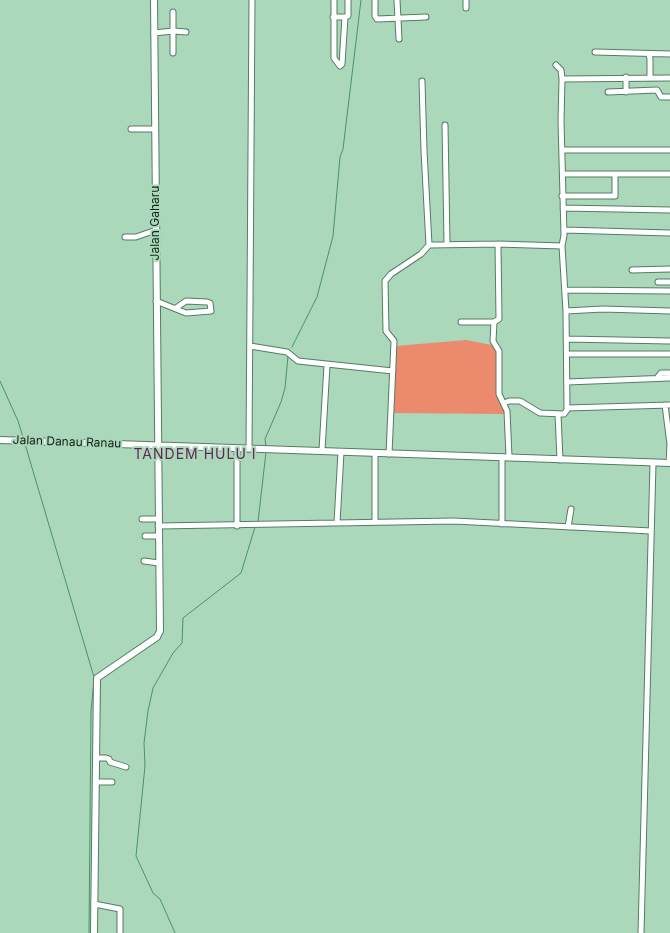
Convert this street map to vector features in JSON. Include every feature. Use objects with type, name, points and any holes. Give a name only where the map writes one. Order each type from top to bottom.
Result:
[{"type":"street","name":"Jalan Gaharu","points":[[96,758],[96,678],[160,634],[154,0]]},
{"type":"street","points":[[249,449],[252,0]]},
{"type":"street","points":[[334,0],[334,58],[340,66],[342,64],[345,17],[348,16],[348,0]]},
{"type":"street","points":[[375,0],[376,19],[426,17]]},
{"type":"street","points":[[397,0],[399,39]]},
{"type":"street","points":[[466,0],[466,8]]},
{"type":"street","points":[[173,12],[173,53]]},
{"type":"street","points":[[333,17],[345,17]]},
{"type":"street","points":[[154,32],[186,32]]},
{"type":"street","points":[[595,52],[648,55],[670,54]]},
{"type":"street","points":[[648,55],[650,59],[650,78]]},
{"type":"street","points":[[504,403],[509,401],[520,401],[537,412],[558,414],[565,413],[567,408],[566,310],[562,246],[564,230],[562,196],[562,79],[561,70],[556,66]]},
{"type":"street","points":[[626,77],[626,92]]},
{"type":"street","points":[[562,79],[626,77],[670,78]]},
{"type":"street","points":[[389,454],[394,341],[388,334],[385,326],[385,281],[391,274],[422,254],[429,245],[422,81]]},
{"type":"street","points":[[608,92],[657,90],[661,97],[670,96]]},
{"type":"street","points":[[445,124],[447,244]]},
{"type":"street","points":[[131,129],[155,129]]},
{"type":"street","points":[[562,150],[670,150]]},
{"type":"street","points":[[563,174],[670,174]]},
{"type":"street","points":[[562,196],[615,196],[616,174]]},
{"type":"street","points":[[563,208],[670,210]]},
{"type":"street","points":[[125,237],[136,237],[156,230]]},
{"type":"street","points":[[564,230],[670,233]]},
{"type":"street","points":[[429,245],[498,244],[562,246]]},
{"type":"street","points":[[461,322],[499,321],[498,244]]},
{"type":"street","points":[[632,270],[670,270]]},
{"type":"street","points":[[658,282],[670,282]]},
{"type":"street","points":[[565,290],[670,291]]},
{"type":"street","points":[[156,301],[188,314],[210,312],[210,303],[186,302],[176,308]]},
{"type":"street","points":[[566,310],[603,309],[670,311]]},
{"type":"street","points":[[494,322],[493,341],[498,348],[499,391],[508,411],[502,524]]},
{"type":"street","points":[[566,339],[670,341]]},
{"type":"street","points":[[250,346],[287,352],[298,361],[393,371]]},
{"type":"street","points":[[567,354],[670,354]]},
{"type":"street","points":[[322,450],[327,365]]},
{"type":"street","points":[[656,378],[661,373],[670,373]]},
{"type":"street","points":[[567,382],[670,378]]},
{"type":"street","points":[[567,408],[668,405],[670,463]]},
{"type":"street","points":[[558,414],[560,460]]},
{"type":"street","name":"Jalan Danau Ranau","points":[[0,440],[670,463]]},
{"type":"street","points":[[237,448],[237,526]]},
{"type":"street","points":[[338,523],[341,452]]},
{"type":"street","points":[[375,453],[375,522]]},
{"type":"street","points":[[641,933],[653,463]]},
{"type":"street","points":[[568,527],[571,509]]},
{"type":"street","points":[[142,519],[158,519]]},
{"type":"street","points":[[158,526],[237,526],[454,521],[651,531]]},
{"type":"street","points":[[145,536],[158,536]]},
{"type":"street","points":[[144,561],[159,562]]},
{"type":"street","points":[[94,933],[96,758],[110,759],[110,762],[126,767]]},
{"type":"street","points":[[96,782],[112,782]]},
{"type":"street","points":[[94,904],[120,908],[120,933]]},
{"type":"shaded area","points":[[466,340],[492,345],[497,350],[499,397],[505,408],[505,414],[394,413],[396,346]]},
{"type":"waterway","points":[[292,347],[317,297],[333,236],[340,157],[343,149],[361,0]]},
{"type":"waterway","points":[[266,446],[265,439],[281,402],[285,388],[288,356]]},
{"type":"waterway","points":[[0,381],[18,421],[23,437]]},
{"type":"waterway","points":[[25,444],[94,677]]},
{"type":"waterway","points":[[258,522],[266,452]]},
{"type":"waterway","points":[[175,933],[160,899],[153,893],[136,856],[145,766],[144,743],[148,711],[153,688],[173,653],[182,643],[183,618],[241,573],[255,527]]},
{"type":"waterway","points":[[89,933],[91,711],[94,680]]},
{"type":"district","name":"TANDEM HULU I","points":[[195,455]]}]
